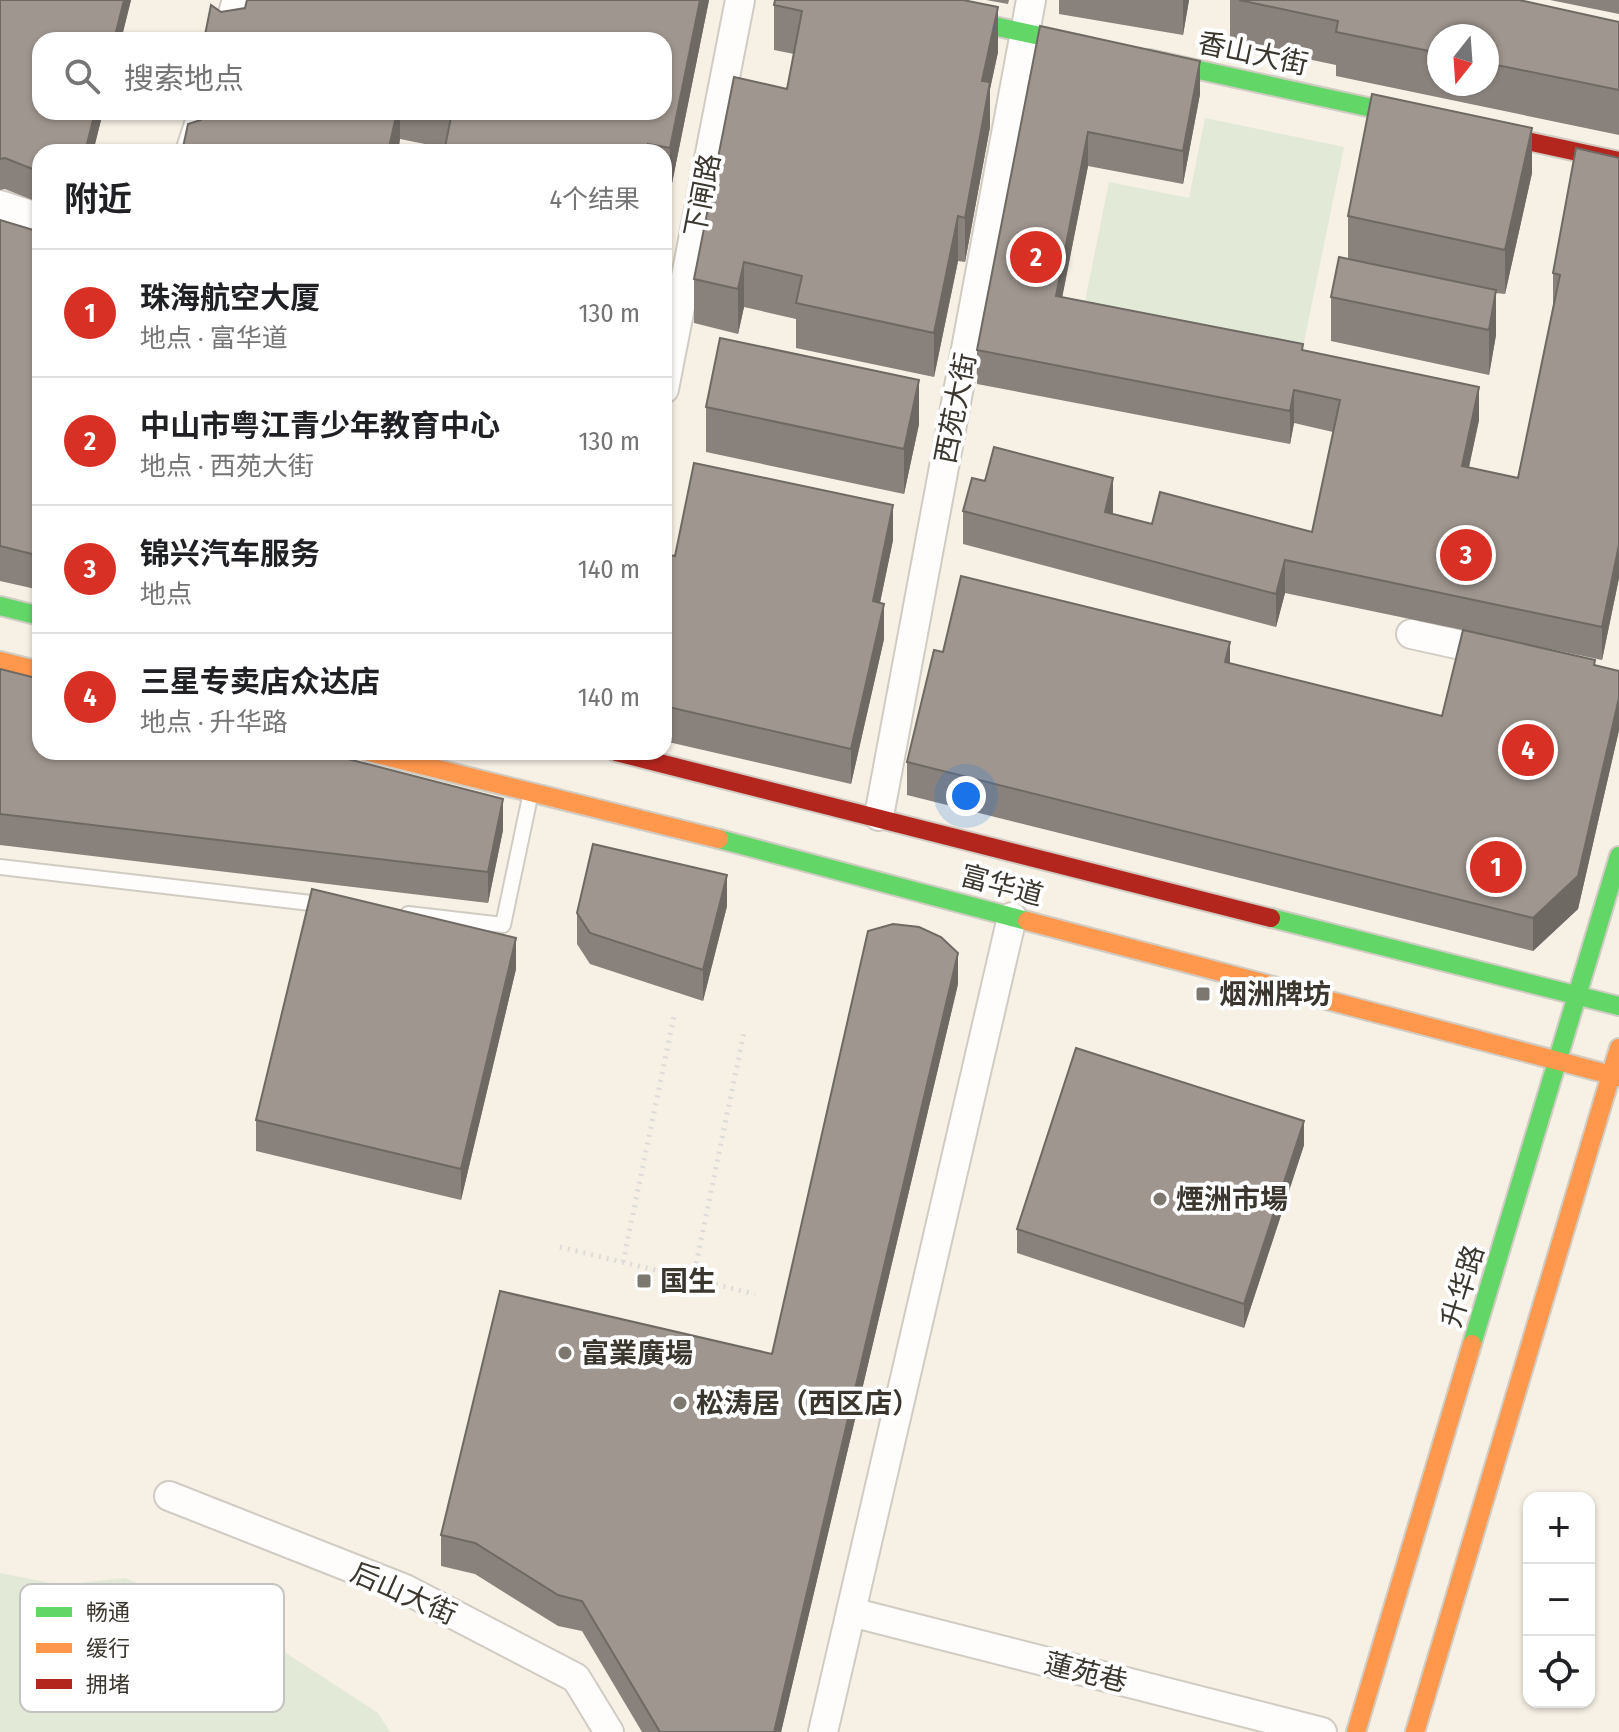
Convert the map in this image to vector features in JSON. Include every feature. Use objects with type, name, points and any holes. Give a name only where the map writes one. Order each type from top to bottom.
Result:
[{"type":"main road","points":[[875,0],[1103,49]]},
{"type":"main road","name":"香山大街","points":[[1134,56],[1619,161]]},
{"type":"main road","points":[[0,606],[32,614]]},
{"type":"main road","points":[[0,661],[32,669]]},
{"type":"main road","name":"富华道","points":[[401,760],[1615,1076]]},
{"type":"main road","name":"富华道","points":[[649,760],[1619,1006]]},
{"type":"main road","name":"升华路","points":[[1356,1732],[1619,856]]},
{"type":"main road","points":[[1415,1732],[1615,1076],[1619,1048]]},
{"type":"street","points":[[227,32],[237,0]]},
{"type":"street","name":"下闸路","points":[[672,344],[740,0]]},
{"type":"street","name":"西苑大街","points":[[879,816],[1031,0]]},
{"type":"street","points":[[193,144],[200,120]]},
{"type":"street","points":[[0,205],[32,215]]},
{"type":"street","points":[[1411,634],[1530,661]]},
{"type":"street","points":[[823,1732],[1012,917]]},
{"type":"street","name":"后山大街","points":[[169,1496],[405,1589],[576,1678],[609,1732]]},
{"type":"street","name":"蓮苑巷","points":[[851,1612],[1322,1732]]},
{"type":"lane","points":[[393,912],[503,925],[531,792]]},
{"type":"lane","points":[[0,867],[346,907]]},
{"type":"path","points":[[623,1262],[674,1016]]},
{"type":"path","points":[[693,1279],[744,1032]]},
{"type":"path","points":[[560,1247],[755,1294]]},
{"type":"green space","points":[[1205,118],[1344,147],[1299,366],[1081,321],[1109,182],[1189,198]]},
{"type":"green space","points":[[0,1573],[56,1584],[20,1584],[20,1712],[284,1712],[284,1652],[378,1713],[390,1732],[0,1732]]},
{"type":"green space","points":[[125,1578],[138,1584],[70,1584]]},
{"type":"building","points":[[0,0],[124,0],[116,32],[32,32],[32,120],[93,120],[87,144],[32,144],[32,169],[5,158],[0,159]]},
{"type":"building","points":[[247,0],[700,0],[671,144],[446,144],[450,120],[672,120],[672,32],[206,32],[211,5],[221,12],[245,8]]},
{"type":"building","points":[[775,0],[963,0],[998,7],[982,81],[990,82],[965,218],[958,216],[934,333],[796,303],[802,276],[744,262],[738,289],[694,279],[734,77],[787,89],[802,11],[774,5]]},
{"type":"building","points":[[1239,0],[1519,0],[1619,22],[1619,90],[1499,65],[1499,24],[1427,24],[1427,51],[1336,32],[1338,21]]},
{"type":"building","points":[[1040,26],[1200,61],[1183,151],[1088,132],[1056,296],[1303,344],[1302,350],[1479,387],[1462,466],[1518,478],[1560,275],[1553,273],[1576,148],[1619,158],[1619,545],[1602,627],[1285,560],[1276,594],[963,511],[972,478],[985,481],[994,447],[1113,478],[1105,512],[1152,524],[1160,492],[1312,532],[1340,400],[1294,390],[1290,411],[977,350]]},
{"type":"building","points":[[1372,94],[1532,128],[1505,250],[1348,216]]},
{"type":"building","points":[[201,120],[395,120],[390,144],[184,144],[188,124]]},
{"type":"building","points":[[0,220],[32,230],[32,554],[0,546]]},
{"type":"building","points":[[1339,257],[1496,290],[1489,330],[1331,297]]},
{"type":"building","points":[[720,338],[919,380],[904,449],[706,407]]},
{"type":"building","points":[[694,463],[893,505],[873,601],[884,604],[851,749],[672,708],[672,555],[675,556]]},
{"type":"building","points":[[961,576],[1230,642],[1225,662],[1442,716],[1463,630],[1595,660],[1594,665],[1619,671],[1619,698],[1578,876],[1533,918],[907,762],[934,650],[943,652]]},
{"type":"building","points":[[0,669],[32,677],[32,760],[352,760],[503,799],[488,872],[0,814]]},
{"type":"building","points":[[593,844],[727,875],[703,970],[590,933],[577,913]]},
{"type":"building","points":[[312,889],[516,938],[461,1169],[256,1120]]},
{"type":"building","name":"富業廣場","points":[[893,924],[919,927],[941,937],[958,953],[774,1732],[660,1732],[582,1601],[558,1595],[475,1543],[441,1535],[500,1291],[772,1354],[868,931]]},
{"type":"building","name":"煙洲市場","points":[[1076,1048],[1304,1121],[1244,1304],[1017,1229]]},
{"type":"traffic: fast","points":[[875,0],[1090,47]]},
{"type":"traffic: fast","points":[[1149,59],[1422,119]]},
{"type":"traffic: fast","points":[[0,606],[32,614]]},
{"type":"traffic: fast","points":[[719,839],[1027,921]]},
{"type":"traffic: fast","points":[[1472,1344],[1619,856]]},
{"type":"traffic: fast","points":[[1271,918],[1619,1006]]},
{"type":"traffic: slow","points":[[0,661],[32,669]]},
{"type":"traffic: slow","points":[[401,760],[719,839]]},
{"type":"traffic: slow","points":[[1027,921],[1619,1077]]},
{"type":"traffic: slow","points":[[1415,1732],[1619,1048]]},
{"type":"traffic: slow","points":[[1356,1732],[1472,1344]]},
{"type":"traffic: jam","points":[[1481,131],[1619,161]]},
{"type":"traffic: jam","points":[[648,760],[1271,918]]},
{"type":"place","name":"中山市粤江青少年教育中心","points":[[1036,257]]},
{"type":"place","name":"锦兴汽车服务","points":[[1466,555]]},
{"type":"place","name":"三星专卖店众达店","points":[[1528,750]]},
{"type":"place","name":"珠海航空大厦","points":[[1496,867]]},
{"type":"place","name":"烟洲牌坊","points":[[1203,994]]},
{"type":"place","name":"煙洲市場","points":[[1160,1199]]},
{"type":"place","name":"国生","points":[[644,1281]]},
{"type":"place","name":"富業廣場","points":[[565,1353]]},
{"type":"place","name":"松涛居（西区店）","points":[[680,1403]]}]
